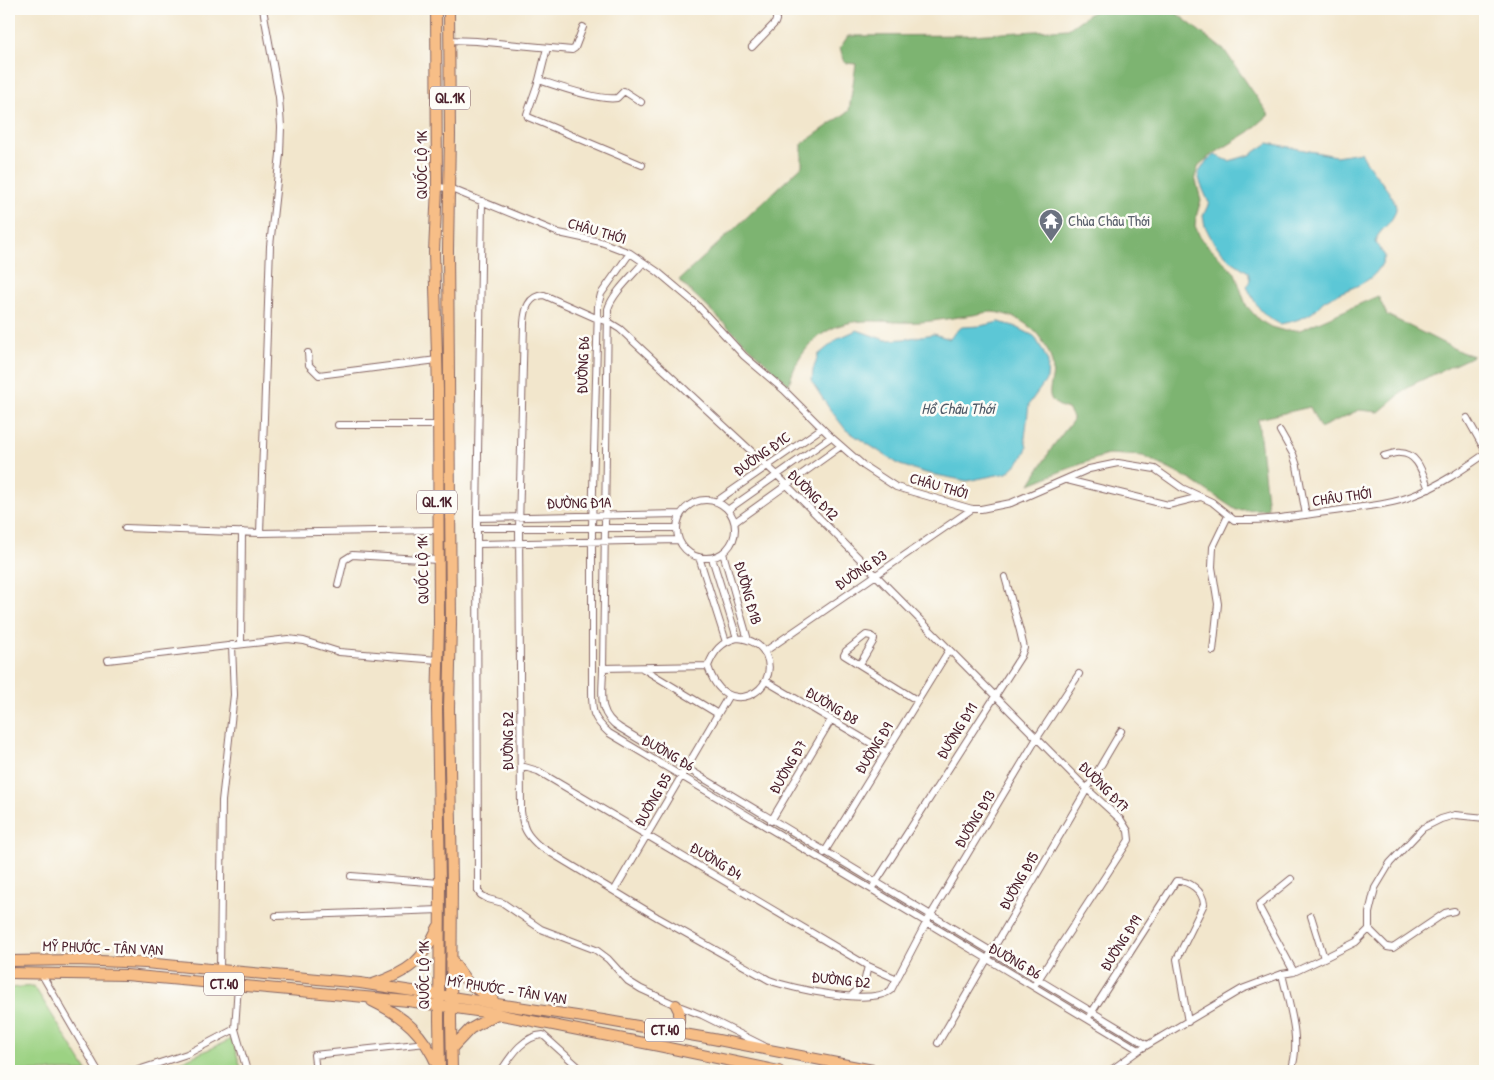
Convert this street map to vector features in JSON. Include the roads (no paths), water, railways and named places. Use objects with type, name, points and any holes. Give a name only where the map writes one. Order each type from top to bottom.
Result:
[{"type":"main road","name":"QUỐC LỘ 1K","points":[[436,9],[437,187],[434,252],[438,425],[437,803],[440,883],[440,1071]]},
{"type":"main road","name":"QUỐC LỘ 1K","points":[[449,9],[451,624],[449,708],[452,882],[452,1071]]},
{"type":"main road","points":[[370,985],[394,976],[412,966],[427,949],[439,924]]},
{"type":"main road","points":[[451,959],[468,983],[498,1009],[470,1029],[452,1048]]},
{"type":"main road","name":"MỸ PHƯỚC - TÂN VẠN","points":[[9,961],[77,960],[145,964],[370,985],[439,994],[557,1027],[779,1071]]},
{"type":"main road","name":"MỸ PHƯỚC - TÂN VẠN","points":[[9,973],[126,975],[439,1006],[498,1009],[670,1031],[878,1071]]},
{"type":"main road","points":[[367,998],[398,1015],[408,1023],[426,1043],[440,1071]]},
{"type":"main road","points":[[670,1031],[679,1020],[679,1011],[676,1005]]},
{"type":"street","points":[[260,533],[270,246],[281,127],[279,97],[264,9]]},
{"type":"street","points":[[752,47],[775,23],[776,9]]},
{"type":"street","points":[[449,40],[572,50],[576,48],[583,28]]},
{"type":"street","points":[[547,48],[540,80],[527,114],[528,116],[642,165]]},
{"type":"street","points":[[540,80],[570,90],[609,98],[617,98],[624,90],[641,102]]},
{"type":"street","name":"CHÂU THỚI","points":[[437,187],[449,188],[559,233],[600,242],[630,253],[658,272],[696,304],[744,356],[784,390],[831,437],[864,466],[896,487],[972,509],[1011,503],[1089,469],[1118,463],[1155,469],[1182,488],[1212,502],[1234,520],[1306,515],[1380,504],[1410,497],[1458,473],[1485,452]]},
{"type":"street","points":[[482,201],[477,518],[478,891],[488,898],[503,902],[541,929],[596,950],[608,959],[628,982],[702,1015],[772,1050]]},
{"type":"street","name":"ĐƯỜNG Đ6","points":[[630,253],[601,294],[598,306],[592,528],[592,708],[597,722],[622,741],[987,959],[1034,986],[1147,1045]]},
{"type":"street","name":"ĐƯỜNG Đ6","points":[[643,262],[609,303],[607,321],[602,668],[605,714],[611,722],[1038,980],[1139,1050]]},
{"type":"street","name":"ĐƯỜNG Đ2","points":[[598,319],[544,295],[537,296],[530,301],[526,308],[519,542],[520,811],[527,835],[538,845],[614,891],[770,980],[786,986],[851,996],[879,996],[886,994],[897,979]]},
{"type":"street","points":[[598,319],[607,321]]},
{"type":"street","name":"ĐƯỜNG Đ12","points":[[607,321],[620,329],[767,466],[994,695]]},
{"type":"street","points":[[308,353],[309,366],[319,375],[437,360]]},
{"type":"street","points":[[595,385],[606,384]]},
{"type":"street","points":[[1468,418],[1485,452]]},
{"type":"street","points":[[338,425],[438,425]]},
{"type":"street","name":"ĐƯỜNG Đ1C","points":[[717,501],[822,428]]},
{"type":"street","points":[[1280,430],[1293,454],[1297,466],[1306,515]]},
{"type":"street","name":"ĐƯỜNG Đ1C","points":[[729,509],[831,437]]},
{"type":"street","points":[[735,522],[841,446]]},
{"type":"street","points":[[1384,456],[1401,452],[1412,456],[1418,463],[1429,489]]},
{"type":"street","points":[[594,454],[605,454]]},
{"type":"street","points":[[1067,480],[1168,504],[1200,497]]},
{"type":"street","points":[[700,500],[717,501],[729,509],[735,522],[736,531],[733,540],[723,553],[712,558],[699,557],[687,551],[679,540],[676,528],[680,514],[692,502],[700,500]]},
{"type":"street","name":"ĐƯỜNG Đ3","points":[[764,652],[972,509]]},
{"type":"street","name":"ĐƯỜNG Đ1A","points":[[477,518],[680,514]]},
{"type":"street","points":[[1214,651],[1218,604],[1212,567],[1213,547],[1228,516]]},
{"type":"street","points":[[125,528],[260,533],[437,530]]},
{"type":"street","name":"ĐƯỜNG Đ1A","points":[[477,528],[676,528]]},
{"type":"street","points":[[241,644],[242,532]]},
{"type":"street","points":[[478,544],[679,540]]},
{"type":"street","name":"ĐƯỜNG Đ1B","points":[[723,553],[748,640]]},
{"type":"street","points":[[338,585],[344,560],[352,555],[438,560]]},
{"type":"street","points":[[699,557],[726,642]]},
{"type":"street","name":"ĐƯỜNG Đ1B","points":[[712,558],[737,638]]},
{"type":"street","name":"ĐƯỜNG Đ11","points":[[872,889],[1024,648],[1005,577]]},
{"type":"street","points":[[714,604],[735,596]]},
{"type":"street","points":[[592,626],[603,626]]},
{"type":"street","points":[[860,664],[873,642],[874,639],[871,636],[866,635],[844,653],[846,657],[918,701]]},
{"type":"street","points":[[737,638],[748,640],[759,646],[764,652],[768,661],[769,671],[766,681],[753,694],[744,697],[729,695],[719,690],[714,683],[708,666],[715,651],[726,642],[737,638]]},
{"type":"street","points":[[108,660],[288,639],[304,641],[339,652],[438,660]]},
{"type":"street","points":[[220,970],[222,801],[234,695],[232,645]]},
{"type":"street","name":"ĐƯỜNG Đ9","points":[[820,858],[949,650]]},
{"type":"street","points":[[602,668],[708,666]]},
{"type":"street","points":[[641,667],[718,714]]},
{"type":"street","name":"ĐƯỜNG Đ13","points":[[897,979],[926,923],[1079,674]]},
{"type":"street","name":"ĐƯỜNG Đ8","points":[[766,681],[886,752]]},
{"type":"street","points":[[592,687],[603,687]]},
{"type":"street","name":"ĐƯỜNG Đ5","points":[[614,891],[729,695]]},
{"type":"street","name":"ĐƯỜNG Đ17","points":[[994,695],[1087,789],[1121,820],[1128,830],[1129,840],[1034,986]]},
{"type":"street","name":"ĐƯỜNG Đ7","points":[[768,827],[831,720]]},
{"type":"street","name":"ĐƯỜNG Đ15","points":[[938,1043],[1121,731]]},
{"type":"street","points":[[622,741],[628,732]]},
{"type":"street","name":"ĐƯỜNG Đ4","points":[[521,766],[538,771],[648,834],[868,966],[897,979]]},
{"type":"street","points":[[732,805],[737,798]]},
{"type":"street","points":[[1110,1071],[1147,1045],[1242,989],[1282,974],[1294,972],[1356,942],[1369,929],[1375,888],[1390,862],[1423,828],[1441,819],[1455,815],[1485,818]]},
{"type":"street","points":[[351,876],[440,883]]},
{"type":"street","points":[[1291,879],[1259,905],[1294,972]]},
{"type":"street","name":"ĐƯỜNG Đ19","points":[[1090,1015],[1176,881],[1182,880],[1189,883],[1203,899],[1204,904],[1177,959],[1188,1022]]},
{"type":"street","points":[[276,916],[440,910]]},
{"type":"street","points":[[1369,929],[1387,947],[1393,948],[1445,913],[1454,911]]},
{"type":"street","points":[[1311,916],[1324,958]]},
{"type":"street","points":[[851,996],[864,983],[868,966]]},
{"type":"street","points":[[41,973],[98,1071]]},
{"type":"street","points":[[1282,974],[1296,1045],[1296,1060],[1291,1071]]},
{"type":"street","points":[[238,985],[235,1029],[247,1071]]},
{"type":"street","points":[[501,1071],[526,1040],[536,1035],[544,1035],[557,1027]]},
{"type":"street","points":[[135,1071],[187,1054],[235,1029]]},
{"type":"street","points":[[544,1035],[583,1071]]},
{"type":"street","points":[[316,1071],[314,1055],[426,1043]]},
{"type":"water","points":[[1268,143],[1336,156],[1361,152],[1392,197],[1396,209],[1392,219],[1376,238],[1375,242],[1385,256],[1375,274],[1368,280],[1324,301],[1309,314],[1297,320],[1280,324],[1263,313],[1257,304],[1247,287],[1250,280],[1248,272],[1230,260],[1213,242],[1205,226],[1203,216],[1209,203],[1198,174],[1207,160],[1215,155],[1229,161],[1250,155]]},
{"type":"water","name":"Hồ Châu Thới","points":[[999,322],[1014,326],[1034,336],[1048,362],[1047,379],[1029,404],[1025,438],[1027,448],[1021,460],[1007,473],[967,481],[926,473],[900,465],[846,430],[812,382],[813,370],[818,355],[839,338],[857,330],[885,340],[934,334],[950,339],[962,327]]},
{"type":"place","name":"Chùa Châu Thới","points":[[1051,242]]}]
